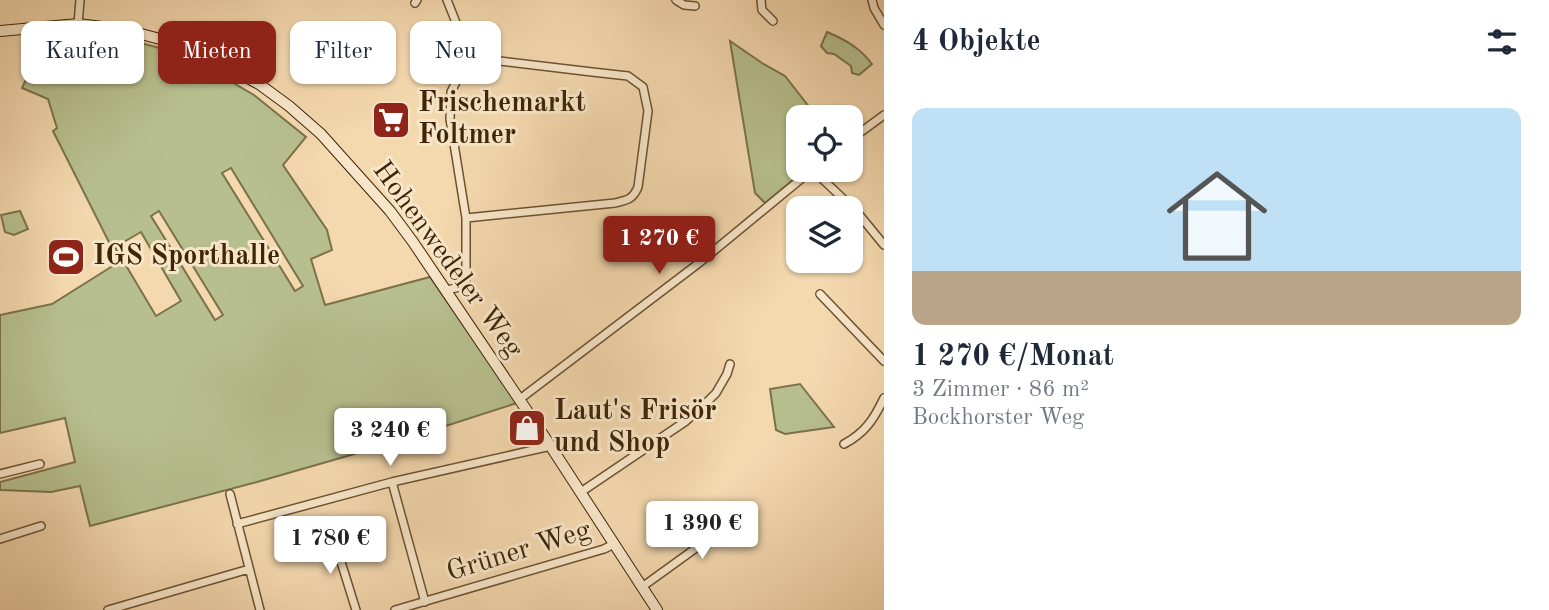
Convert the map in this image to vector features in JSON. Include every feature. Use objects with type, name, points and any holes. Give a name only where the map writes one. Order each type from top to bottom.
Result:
[{"type":"street","points":[[78,21],[80,0]]},
{"type":"street","points":[[447,0],[455,21]]},
{"type":"street","points":[[676,0],[684,5],[695,6]]},
{"type":"street","points":[[761,0],[762,10],[773,21]]},
{"type":"street","points":[[872,0],[884,25]]},
{"type":"street","name":"Hohenwedeler Weg","points":[[0,31],[21,29]]},
{"type":"street","name":"Hohenwedeler Weg","points":[[144,35],[190,47],[259,84],[321,134],[390,211],[520,399],[657,610]]},
{"type":"street","points":[[466,218],[615,203],[635,195],[638,187],[648,111],[643,87],[628,76],[501,61]]},
{"type":"street","points":[[447,290],[460,287],[466,281],[466,218],[450,119],[452,92],[455,84]]},
{"type":"street","points":[[863,131],[884,115]]},
{"type":"street","points":[[520,399],[798,182]]},
{"type":"street","points":[[826,182],[857,212],[884,245]]},
{"type":"street","points":[[820,295],[884,361]]},
{"type":"street","points":[[581,492],[686,421],[716,393],[730,364]]},
{"type":"street","points":[[844,444],[858,437],[874,419],[884,397]]},
{"type":"street","points":[[237,524],[392,482],[551,446]]},
{"type":"street","points":[[0,474],[40,464]]},
{"type":"street","points":[[392,482],[425,602]]},
{"type":"street","points":[[230,494],[260,610]]},
{"type":"street","points":[[642,587],[746,512]]},
{"type":"street","points":[[0,539],[41,526]]},
{"type":"street","points":[[332,533],[356,610]]},
{"type":"street","name":"Grüner Weg","points":[[395,610],[604,550],[614,544]]},
{"type":"street","points":[[108,610],[249,569]]},
{"type":"green space","points":[[827,32],[852,45],[872,64],[859,75],[852,73],[851,66],[834,54],[827,53],[821,46]]},
{"type":"green space","points":[[730,41],[785,76],[808,105],[786,105],[786,182],[790,182],[765,203],[755,193]]},
{"type":"green space","points":[[144,44],[158,48],[158,84],[235,84],[254,95],[306,137],[283,165],[327,230],[332,250],[311,259],[325,305],[430,277],[517,403],[396,442],[90,526],[80,486],[51,492],[0,490],[0,482],[75,462],[65,418],[0,433],[0,315],[52,304],[119,262],[53,131],[57,128],[48,99],[22,88],[24,84],[144,84]],"holes":[[[231,168],[303,286],[295,291],[222,173]],[[159,211],[223,315],[215,320],[151,216]],[[141,232],[181,301],[156,316],[115,247]]]},
{"type":"green space","points":[[20,211],[28,229],[14,235],[5,232],[1,215]]},
{"type":"green space","points":[[800,384],[834,427],[785,434],[776,430],[770,389]]},
{"type":"place","name":"Frischemarkt Foltmer","points":[[391,120]]},
{"type":"place","name":"IGS Sporthalle","points":[[66,257]]},
{"type":"place","name":"Laut's Frisör und Shop","points":[[527,428]]}]
